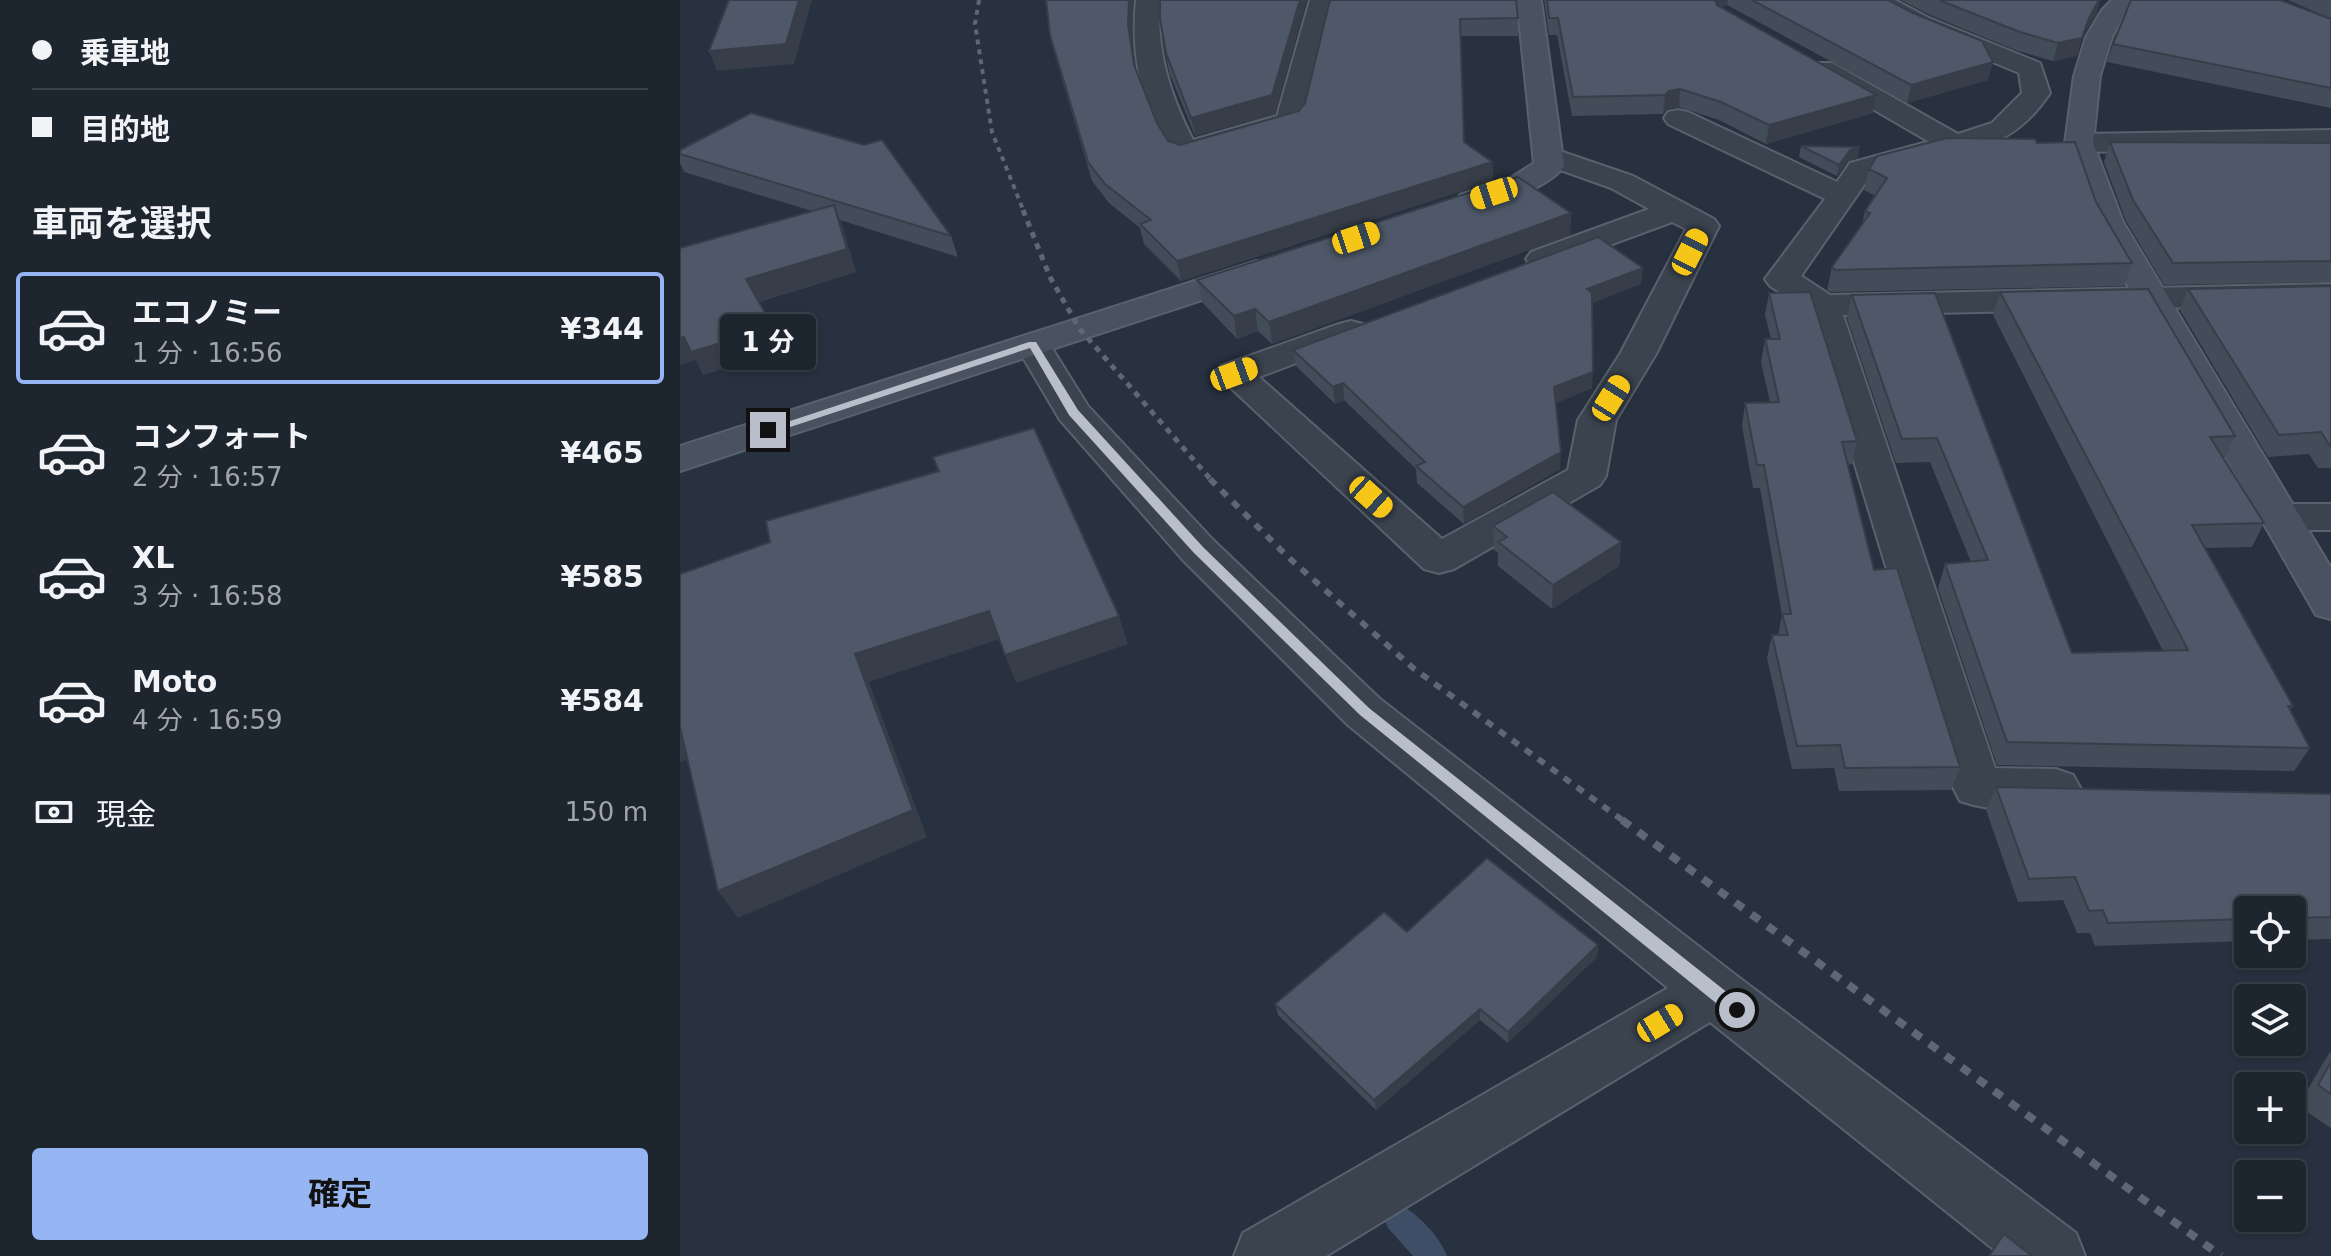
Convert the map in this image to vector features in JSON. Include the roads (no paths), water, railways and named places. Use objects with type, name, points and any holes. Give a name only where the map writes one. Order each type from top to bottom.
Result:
[{"type":"street","points":[[1148,0],[1145,21],[1151,81],[1184,152],[1290,121],[1322,0]]},
{"type":"street","points":[[1448,208],[1522,184],[1549,166],[1529,0]]},
{"type":"street","points":[[1877,0],[1920,23],[2031,69],[2036,93],[2015,123],[1982,138],[1860,169],[1782,279],[1823,305],[2331,294]]},
{"type":"street","points":[[2108,3],[2087,76],[2079,143],[2107,222],[2331,604]]},
{"type":"street","points":[[1807,60],[1954,144]]},
{"type":"street","points":[[1678,118],[1843,196]]},
{"type":"street","points":[[2079,143],[2331,139]]},
{"type":"street","points":[[1381,319],[1234,374],[1439,559],[1586,476],[1597,420],[1638,354],[1703,226],[1622,182],[1548,156]]},
{"type":"street","points":[[1513,270],[1674,210]]},
{"type":"street","points":[[680,459],[1285,261]]},
{"type":"street","points":[[1823,305],[1977,787],[2100,790]]},
{"type":"street","points":[[1033,344],[1073,412],[1198,550],[1364,712],[1713,991],[2053,1256]]},
{"type":"street","points":[[2280,517],[2331,517]]},
{"type":"street","points":[[1266,1256],[1713,991]]},
{"type":"waterway","points":[[1398,1218],[1433,1256]]},
{"type":"railway","points":[[979,0],[975,24],[992,132],[1024,212]]},
{"type":"railway","points":[[1023,210],[1050,277],[1079,328],[1212,481]]},
{"type":"railway","points":[[1212,481],[1288,557],[1413,668],[1625,822]]},
{"type":"railway","points":[[1622,820],[2221,1256]]}]
